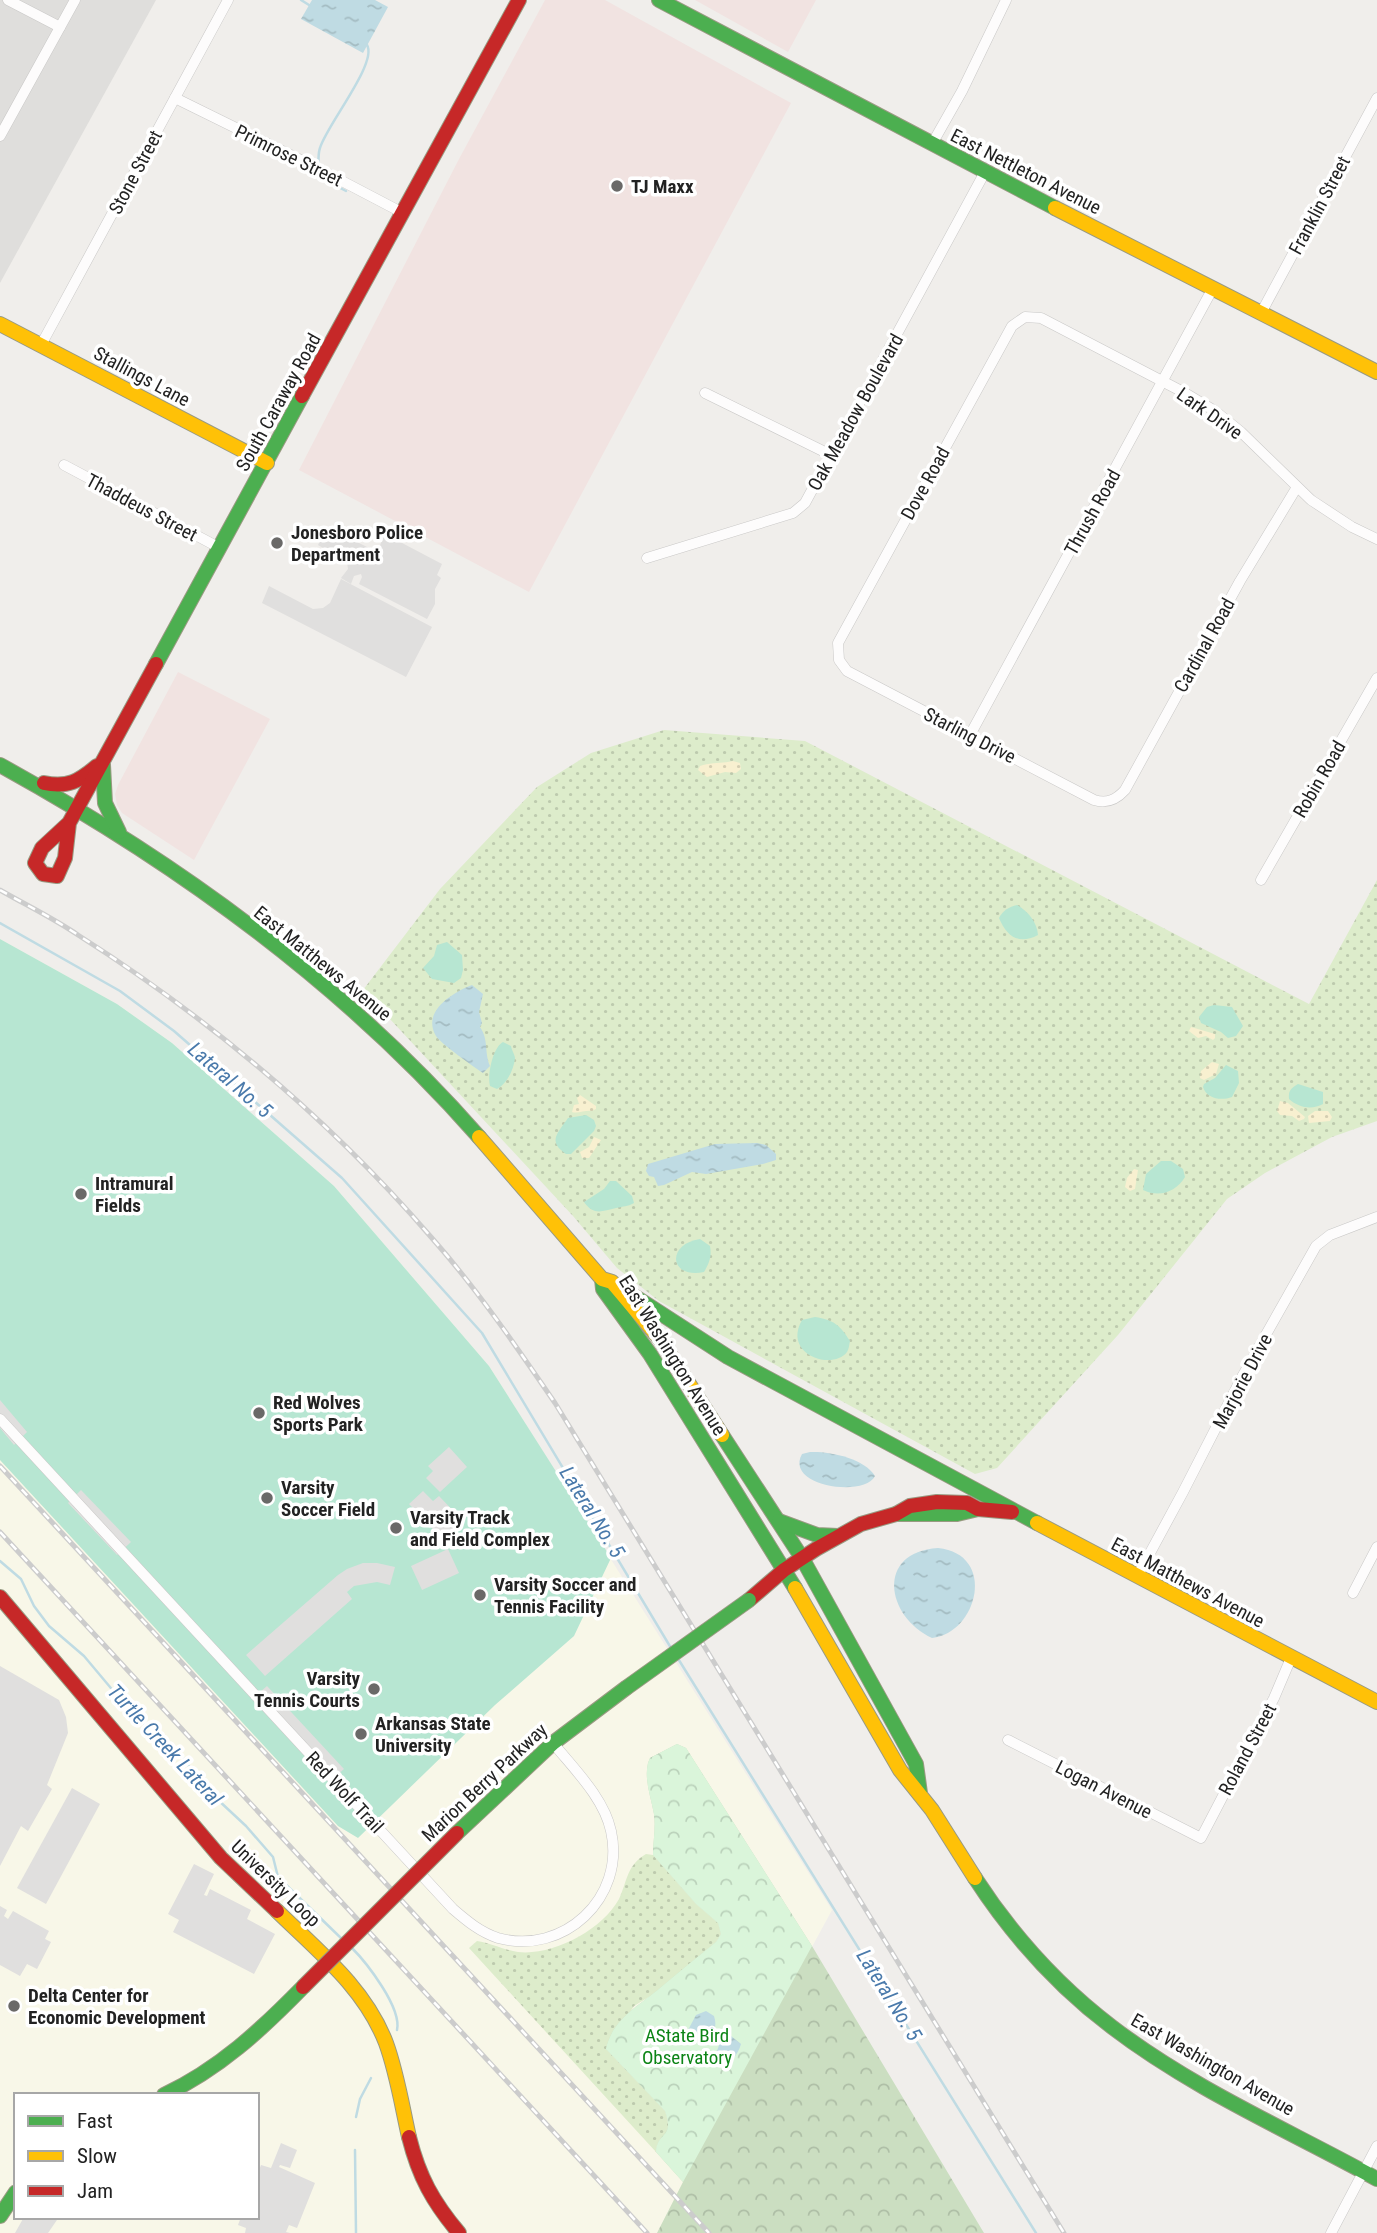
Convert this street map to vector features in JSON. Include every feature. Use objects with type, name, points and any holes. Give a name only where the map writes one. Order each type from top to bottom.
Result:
[{"type":"street","points":[[8,0],[60,27]]},
{"type":"street","points":[[0,136],[75,0]]},
{"type":"street","name":"Stone Street","points":[[41,345],[228,0]]},
{"type":"street","name":"South Caraway Road","points":[[69,823],[519,0]]},
{"type":"street","name":"East Nettleton Avenue","points":[[659,0],[985,172],[1377,372]]},
{"type":"street","points":[[932,144],[962,91],[1006,0]]},
{"type":"street","name":"Primrose Street","points":[[174,98],[403,213]]},
{"type":"street","name":"Franklin Street","points":[[1261,313],[1377,98]]},
{"type":"street","name":"Oak Meadow Boulevard","points":[[647,558],[793,513],[805,503],[985,172]]},
{"type":"street","name":"Thrush Road","points":[[970,735],[1213,288]]},
{"type":"street","name":"Lark Drive","points":[[1025,317],[1041,318],[1215,411],[1330,514],[1377,539]]},
{"type":"street","name":"Dove Road","points":[[838,657],[838,643],[992,362],[1012,326],[1025,317]]},
{"type":"street","name":"Stallings Lane","points":[[0,324],[267,463]]},
{"type":"street","points":[[705,393],[831,455]]},
{"type":"street","name":"Thaddeus Street","points":[[64,465],[220,548]]},
{"type":"street","name":"Cardinal Road","points":[[1110,801],[1125,790],[1240,581],[1297,487]]},
{"type":"street","name":"Starling Drive","points":[[838,657],[847,671],[1094,800],[1110,801]]},
{"type":"street","name":"Robin Road","points":[[1261,880],[1377,678]]},
{"type":"street","points":[[24,778],[60,788],[76,785],[103,761]]},
{"type":"street","points":[[103,761],[106,806],[125,838]]},
{"type":"street","name":"East Matthews Avenue","points":[[0,765],[78,808],[125,838],[303,967],[351,1007],[399,1052],[472,1130],[607,1281]]},
{"type":"street","name":"Marjorie Drive","points":[[1137,1577],[1242,1377],[1315,1246],[1340,1231],[1377,1217]]},
{"type":"street","points":[[607,1281],[728,1357],[1018,1512]]},
{"type":"street","name":"East Washington Avenue","points":[[920,1793],[916,1764],[802,1558],[660,1339],[607,1281],[603,1289],[650,1354],[784,1570],[900,1770],[920,1793],[994,1907],[1018,1938],[1051,1973],[1126,2038],[1198,2082],[1377,2179]]},
{"type":"street","name":"Red Wolf Trail","points":[[0,1419],[453,1909],[470,1924],[498,1938],[529,1941],[566,1931],[596,1906],[610,1878],[614,1847],[607,1817],[599,1802],[553,1743]]},
{"type":"street","name":"East Matthews Avenue","points":[[784,1570],[838,1536],[910,1506],[937,1502],[967,1503],[978,1509],[1018,1512],[1377,1702]]},
{"type":"street","points":[[777,1520],[817,1535],[838,1536]]},
{"type":"street","points":[[1353,1593],[1377,1547]]},
{"type":"street","name":"Marion Berry Parkway","points":[[168,2093],[217,2067],[254,2036],[457,1833],[553,1743],[749,1601],[784,1570]]},
{"type":"street","name":"University Loop","points":[[0,1597],[221,1858],[344,1976],[361,1997],[387,2045],[419,2167],[432,2199],[459,2233]]},
{"type":"street","name":"Roland Street","points":[[1201,1838],[1274,1698],[1291,1658]]},
{"type":"street","name":"Logan Avenue","points":[[1007,1740],[1201,1838]]},
{"type":"street","points":[[1331,2233],[1377,2146]]},
{"type":"street","points":[[0,2216],[14,2195]]},
{"type":"shaded area","points":[[0,0],[156,0],[0,283]]},
{"type":"shaded area","points":[[545,0],[605,0],[791,103],[529,592],[299,470],[459,159]]},
{"type":"shaded area","points":[[695,0],[816,0],[788,52]]},
{"type":"shaded area","points":[[327,527],[376,554],[385,534],[442,564],[437,575],[441,578],[435,589],[435,604],[427,619],[359,584],[361,574],[354,576],[351,584],[341,578],[348,569],[347,562],[318,545]]},
{"type":"shaded area","points":[[341,579],[432,627],[406,677],[262,603],[269,586],[313,609],[323,608],[330,603]]},
{"type":"shaded area","points":[[178,672],[270,719],[194,860],[122,813],[115,794]]},
{"type":"shaded area","name":"Arkansas State University","points":[[0,939],[117,1004],[172,1043],[334,1186],[489,1366],[832,1910],[657,2233],[0,2233]]},
{"type":"shaded area","points":[[0,1400],[27,1432],[14,1445],[0,1428]]},
{"type":"shaded area","points":[[449,1447],[467,1467],[440,1492],[426,1478],[433,1471],[428,1466]]},
{"type":"shaded area","points":[[81,1490],[131,1542],[117,1555],[68,1503]]},
{"type":"shaded area","points":[[423,1491],[433,1501],[439,1496],[464,1522],[444,1541],[409,1504]]},
{"type":"shaded area","points":[[448,1549],[459,1573],[422,1590],[411,1566]]},
{"type":"shaded area","points":[[363,1563],[395,1567],[390,1585],[377,1582],[354,1586],[347,1592],[352,1599],[265,1676],[246,1655],[338,1575]]},
{"type":"shaded area","points":[[0,1666],[59,1700],[66,1717],[68,1733],[47,1785],[52,1789],[28,1831],[21,1826],[0,1866]]},
{"type":"shaded area","points":[[267,1686],[344,1769],[329,1782],[252,1699]]},
{"type":"shaded area","points":[[72,1788],[100,1804],[46,1904],[17,1888]]},
{"type":"shaded area","points":[[194,1864],[214,1874],[204,1895],[207,1896],[210,1889],[251,1910],[247,1919],[275,1934],[254,1974],[173,1932],[179,1920],[168,1914]]},
{"type":"shaded area","points":[[0,1906],[7,1910],[4,1916],[8,1919],[13,1911],[49,1931],[45,1939],[51,1942],[37,1969],[27,1964],[20,1976],[0,1965]]},
{"type":"shaded area","points":[[281,2143],[297,2150],[290,2168],[279,2167],[315,2183],[297,2228],[289,2225],[286,2232],[290,2233],[245,2233],[246,2228],[238,2225],[240,2219],[259,2219],[261,2165],[271,2168]]},
{"type":"shaded area","points":[[23,2219],[58,2219],[48,2233],[15,2233]]},
{"type":"green space","points":[[664,730],[805,741],[1309,1004],[1377,880],[1377,1121],[1332,1137],[1265,1173],[1227,1199],[1118,1335],[997,1468],[975,1474],[659,1301],[617,1268],[573,1216],[363,990],[440,889],[537,787],[591,753]]},
{"type":"green space","points":[[1017,905],[1031,917],[1038,935],[1019,939],[1006,930],[999,918],[1006,909]]},
{"type":"green space","name":"Red Wolves Sports Park","points":[[0,939],[117,1004],[172,1043],[334,1186],[489,1366],[611,1558],[574,1636],[495,1705],[358,1838],[338,1826],[0,1460]]},
{"type":"green space","points":[[447,942],[462,955],[461,978],[454,983],[432,979],[423,968],[434,956],[437,945]]},
{"type":"green space","points":[[1207,1007],[1232,1007],[1243,1026],[1236,1036],[1228,1038],[1201,1023],[1199,1017]]},
{"type":"green space","points":[[503,1042],[511,1046],[515,1058],[509,1076],[497,1089],[490,1086],[490,1069],[496,1049]]},
{"type":"green space","points":[[1226,1065],[1238,1071],[1239,1083],[1232,1097],[1219,1099],[1208,1094],[1203,1087]]},
{"type":"green space","points":[[1298,1084],[1323,1092],[1323,1104],[1306,1107],[1289,1099],[1290,1090]]},
{"type":"green space","points":[[586,1115],[594,1120],[594,1131],[571,1154],[566,1154],[557,1145],[558,1133],[568,1118]]},
{"type":"green space","points":[[1161,1161],[1171,1161],[1183,1169],[1185,1177],[1167,1192],[1143,1190],[1146,1174]]},
{"type":"green space","points":[[610,1181],[616,1181],[632,1196],[634,1203],[602,1211],[591,1209],[584,1202],[604,1189]]},
{"type":"green space","points":[[700,1239],[710,1246],[709,1263],[704,1272],[692,1273],[678,1266],[677,1253],[689,1242]]},
{"type":"green space","points":[[815,1317],[836,1324],[850,1341],[847,1352],[840,1358],[821,1359],[804,1351],[798,1332],[802,1320]]},
{"type":"green space","points":[[677,1744],[686,1748],[812,1946],[984,2233],[657,2233],[683,2182],[656,2152],[659,2141],[667,2130],[668,2120],[665,2111],[606,2049],[614,2029],[627,2014],[716,1942],[721,1934],[718,1923],[696,1904],[653,1855],[655,1819],[647,1782],[648,1763],[650,1758]]},
{"type":"green space","name":"AState Bird Observatory","points":[[677,1744],[686,1748],[812,1946],[683,2182],[656,2152],[659,2141],[667,2131],[665,2111],[606,2049],[614,2029],[627,2014],[716,1942],[721,1934],[718,1923],[696,1904],[653,1855],[655,1819],[647,1782],[648,1763],[650,1758]]},
{"type":"green space","points":[[646,1854],[653,1855],[696,1904],[718,1923],[721,1934],[716,1942],[652,1995],[634,2006],[606,2049],[665,2111],[667,2131],[659,2141],[656,2152],[469,1948],[477,1941],[518,1952],[532,1952],[546,1950],[575,1939],[601,1921],[611,1910],[619,1899],[631,1869]]},
{"type":"sand","points":[[733,761],[740,763],[741,769],[736,773],[725,772],[707,777],[698,770],[700,766]]},
{"type":"sand","points":[[1191,1027],[1215,1034],[1215,1038],[1198,1038],[1189,1031]]},
{"type":"sand","points":[[1212,1062],[1219,1064],[1216,1074],[1204,1080],[1200,1078],[1201,1071]]},
{"type":"sand","points":[[580,1095],[596,1106],[596,1109],[572,1112],[574,1105],[579,1104],[577,1098]]},
{"type":"sand","points":[[1280,1101],[1288,1103],[1305,1117],[1304,1119],[1299,1121],[1292,1116],[1280,1115],[1277,1111]]},
{"type":"sand","points":[[1315,1111],[1328,1111],[1332,1117],[1330,1121],[1309,1123],[1308,1116]]},
{"type":"sand","points":[[594,1137],[601,1140],[589,1158],[582,1158],[580,1152],[589,1147]]},
{"type":"sand","points":[[1134,1169],[1138,1170],[1135,1189],[1130,1191],[1125,1187],[1127,1178]]},
{"type":"water","points":[[312,0],[375,0],[388,7],[363,53],[301,19]]},
{"type":"water","points":[[472,985],[483,994],[479,1012],[482,1023],[480,1027],[485,1037],[490,1066],[483,1073],[444,1044],[436,1036],[433,1027],[433,1018],[442,1004],[457,992]]},
{"type":"water","points":[[715,1144],[766,1145],[776,1154],[776,1160],[706,1174],[692,1172],[658,1186],[654,1177],[649,1176],[646,1171],[648,1164]]},
{"type":"water","points":[[802,1454],[836,1454],[855,1460],[875,1476],[868,1483],[856,1486],[842,1487],[814,1481],[804,1474],[800,1465]]},
{"type":"water","points":[[938,1548],[957,1553],[968,1564],[974,1578],[974,1593],[970,1609],[961,1623],[948,1633],[932,1638],[916,1628],[905,1616],[897,1601],[894,1587],[896,1573],[904,1561],[918,1552]]},
{"type":"water","points":[[706,2011],[714,2016],[715,2028],[709,2038],[701,2043],[689,2037],[687,2032],[696,2015]]},
{"type":"water","points":[[731,2036],[741,2044],[740,2048],[730,2061],[719,2066],[713,2062],[722,2037]]},
{"type":"waterway","points":[[301,0],[309,5]]},
{"type":"waterway","points":[[318,165],[319,150],[324,138],[365,66],[367,45]]},
{"type":"waterway","points":[[317,174],[346,191]]},
{"type":"waterway","name":"Lateral No. 5","points":[[0,923],[120,991],[174,1031],[342,1178],[482,1333],[671,1648]]},
{"type":"waterway","name":"Turtle Creek Lateral","points":[[0,1561],[21,1579],[34,1606],[49,1626],[84,1656],[136,1718],[181,1755],[202,1785],[246,1826],[273,1857],[278,1877],[343,1940]]},
{"type":"waterway","name":"Lateral No. 5","points":[[677,1657],[1036,2233]]},
{"type":"waterway","name":"Turtle Creek Lateral","points":[[351,1947],[374,1974],[389,1998],[397,2021],[397,2030]]},
{"type":"waterway","name":"Turtle Creek Lateral","points":[[356,2117],[360,2099],[371,2078]]},
{"type":"waterway","name":"Turtle Creek Lateral","points":[[355,2150],[356,2233]]},
{"type":"railway","points":[[0,890],[59,923],[127,967],[221,1036],[266,1073],[392,1194],[464,1277],[555,1403],[1064,2233]]},
{"type":"railway","points":[[0,1466],[709,2233]]},
{"type":"railway","points":[[0,1532],[647,2233]]},
{"type":"traffic: fast","points":[[659,0],[1055,208]]},
{"type":"traffic: fast","points":[[156,664],[302,396]]},
{"type":"traffic: fast","points":[[0,765],[131,843],[256,930],[373,1028],[479,1137]]},
{"type":"traffic: fast","points":[[103,765],[105,803],[119,832]]},
{"type":"traffic: fast","points":[[602,1279],[603,1289],[650,1354],[795,1588]]},
{"type":"traffic: fast","points":[[623,1289],[728,1357],[1037,1523]]},
{"type":"traffic: fast","points":[[722,1435],[802,1558],[916,1764],[920,1793]]},
{"type":"traffic: fast","points":[[896,1514],[957,1514],[978,1509]]},
{"type":"traffic: fast","points":[[779,1521],[817,1535],[838,1536]]},
{"type":"traffic: fast","points":[[626,1688],[749,1600]]},
{"type":"traffic: fast","points":[[457,1833],[553,1743],[626,1688]]},
{"type":"traffic: fast","points":[[975,1878],[1004,1920],[1037,1958],[1073,1994],[1112,2027],[1208,2089],[1377,2179]]},
{"type":"traffic: fast","points":[[168,2093],[221,2061],[303,1987]]},
{"type":"traffic: fast","points":[[0,2216],[14,2195]]},
{"type":"traffic: slow","points":[[1055,208],[1377,372]]},
{"type":"traffic: slow","points":[[0,324],[267,463]]},
{"type":"traffic: slow","points":[[479,1137],[602,1279],[612,1282],[660,1339],[722,1435]]},
{"type":"traffic: slow","points":[[1037,1523],[1377,1702]]},
{"type":"traffic: slow","points":[[795,1588],[900,1770],[932,1810],[975,1878]]},
{"type":"traffic: slow","points":[[277,1911],[339,1971],[377,2023],[393,2066],[409,2137]]},
{"type":"traffic: jam","points":[[302,396],[519,0]]},
{"type":"traffic: jam","points":[[69,823],[42,848],[35,863],[43,874],[57,876],[65,858],[69,823],[156,664]]},
{"type":"traffic: jam","points":[[44,783],[67,784],[85,776],[97,766]]},
{"type":"traffic: jam","points":[[749,1600],[784,1570],[816,1549],[861,1524],[896,1514],[910,1506],[937,1502],[967,1503],[978,1509],[1012,1512]]},
{"type":"traffic: jam","points":[[0,1597],[221,1858],[277,1911]]},
{"type":"traffic: jam","points":[[303,1987],[457,1833]]},
{"type":"traffic: jam","points":[[409,2137],[417,2165],[428,2188],[459,2233]]},
{"type":"place","name":"TJ Maxx","points":[[617,186]]},
{"type":"place","name":"Jonesboro Police Department","points":[[277,543]]},
{"type":"place","name":"Intramural Fields","points":[[81,1194]]},
{"type":"place","name":"Red Wolves Sports Park","points":[[259,1413]]},
{"type":"place","name":"Varsity Soccer Field","points":[[267,1498]]},
{"type":"place","name":"Varsity Track and Field Complex","points":[[396,1528]]},
{"type":"place","name":"Varsity Soccer and Tennis Facility","points":[[480,1595]]},
{"type":"place","name":"Varsity Tennis Courts","points":[[374,1689]]},
{"type":"place","name":"Arkansas State University","points":[[361,1734]]},
{"type":"place","name":"Delta Center for Economic Development","points":[[14,2006]]}]
